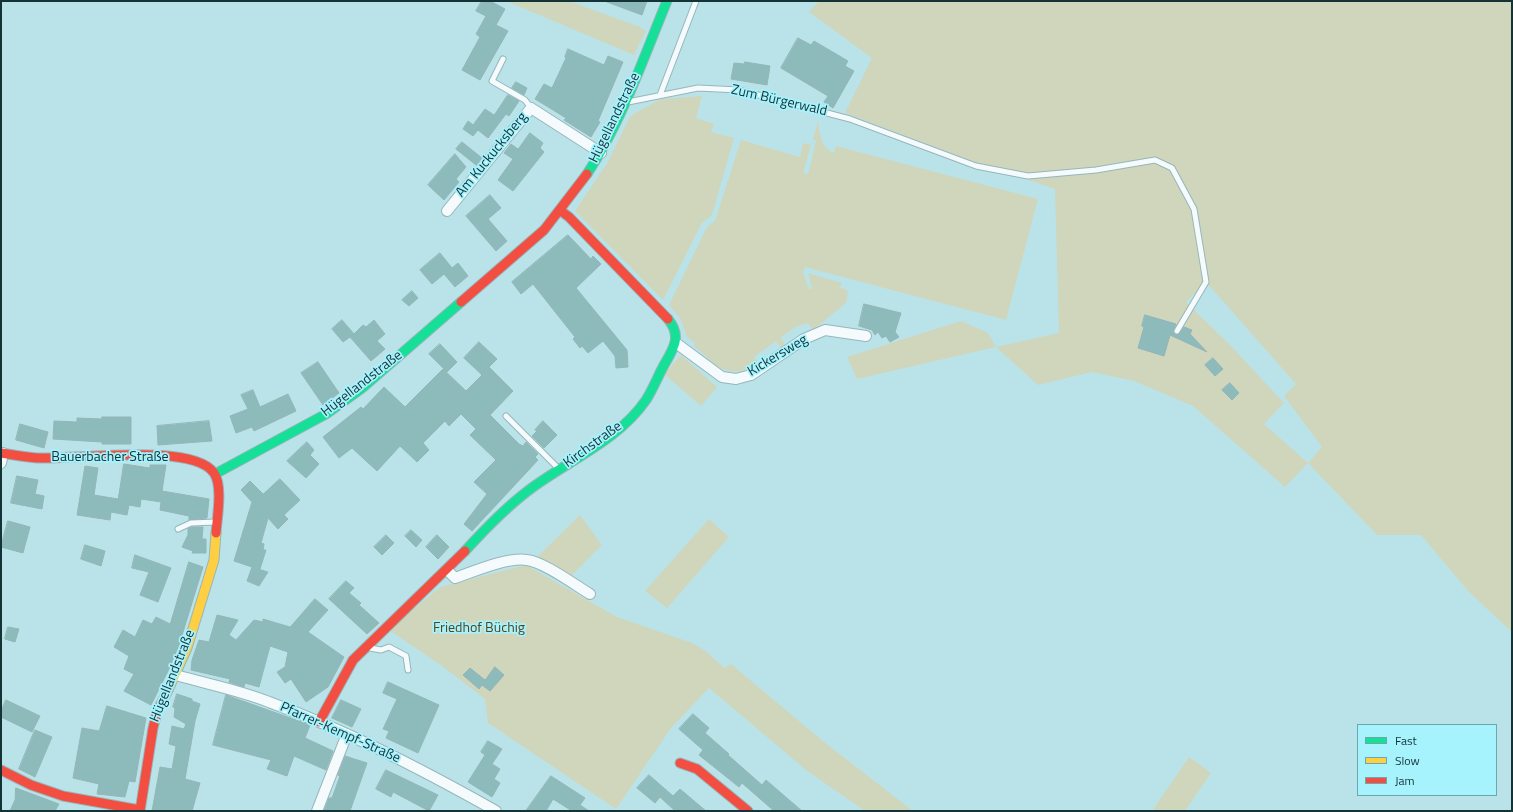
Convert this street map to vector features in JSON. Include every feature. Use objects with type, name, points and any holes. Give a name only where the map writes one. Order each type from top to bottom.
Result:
[{"type":"street","name":"Hügellandstraße","points":[[140,810],[153,728],[157,712],[176,675],[209,582],[214,560],[219,492],[215,474],[326,414],[362,388],[524,247],[561,211],[601,153],[625,102],[667,1]]},
{"type":"street","name":"Am Kuckucksberg","points":[[447,211],[531,108],[601,153]]},
{"type":"street","points":[[561,211],[569,217],[662,312],[674,326],[676,343]]},
{"type":"street","name":"Kickersweg","points":[[676,343],[722,377],[736,379],[751,375],[804,339],[825,330],[866,336]]},
{"type":"street","name":"Kirchstraße","points":[[319,722],[353,660],[447,570],[511,504],[560,469],[608,438],[629,419],[646,400],[676,343]]},
{"type":"street","name":"Bauerbacher Straße","points":[[2,456],[37,458],[121,455],[165,456],[195,460],[206,465],[215,474]]},
{"type":"street","points":[[447,570],[455,578],[507,561],[527,560],[540,564],[590,594]]},
{"type":"street","name":"Pfarrer-Kempf-Straße","points":[[176,675],[228,688],[268,701],[319,722],[420,769],[496,811]]},
{"type":"street","points":[[317,811],[347,734]]},
{"type":"street","points":[[680,763],[697,769],[748,811]]},
{"type":"street","points":[[1,770],[20,781],[43,790],[85,801],[140,810]]},
{"type":"lane","points":[[660,95],[696,1]]},
{"type":"lane","points":[[503,59],[492,81],[525,100],[531,108]]},
{"type":"lane","name":"Zum Bürgerwald","points":[[625,102],[698,88],[739,90],[850,119],[976,166],[1028,176],[1096,170],[1155,160],[1172,168],[1194,209],[1206,282],[1178,331]]},
{"type":"lane","points":[[506,416],[560,469]]},
{"type":"lane","points":[[178,529],[191,523],[217,522]]},
{"type":"lane","points":[[365,648],[381,650],[389,647],[406,656],[408,670]]},
{"type":"green space","points":[[506,1],[569,1],[640,27],[646,31],[634,55]]},
{"type":"green space","points":[[819,1],[1512,1],[1512,632],[1469,592],[1421,535],[1377,535],[1308,463],[1285,487],[1193,406],[1134,381],[1092,372],[1038,385],[996,347],[1059,333],[1055,189],[972,161],[845,113],[872,58],[809,12]],"holes":[[[1206,282],[1296,384],[1284,396],[1322,447],[1308,463],[1264,424],[1284,403],[1232,347],[1186,302]]]},
{"type":"green space","points":[[702,96],[696,118],[714,124],[711,132],[734,138],[712,215],[702,223],[663,300],[575,211],[608,162],[629,118],[635,113],[661,99]]},
{"type":"green space","points":[[818,121],[823,144],[834,153],[836,146],[1038,199],[1006,320],[805,267],[803,272],[809,289],[812,289],[808,273],[842,283],[840,287],[848,291],[846,303],[813,330],[808,323],[796,327],[781,337],[785,345],[781,348],[776,341],[754,357],[759,364],[738,371],[723,369],[694,346],[695,343],[687,337],[680,318],[669,305],[707,227],[715,221],[741,140],[800,157],[803,143],[811,145],[803,173],[808,174],[816,141],[813,139]]},
{"type":"green space","points":[[961,321],[988,333],[996,347],[857,379],[847,357]]},
{"type":"green space","points":[[681,355],[717,387],[701,406],[664,374]]},
{"type":"green space","points":[[580,515],[602,545],[571,576],[537,557]]},
{"type":"green space","points":[[709,519],[729,537],[667,608],[645,591]]},
{"type":"green space","name":"Friedhof Büchig","points":[[526,565],[617,617],[692,643],[706,651],[724,668],[731,664],[824,742],[913,811],[865,811],[806,770],[709,688],[671,728],[616,809],[488,723],[485,699],[442,666],[389,630],[440,587]]},
{"type":"green space","points":[[1189,757],[1211,773],[1185,811],[1152,811]]},
{"type":"building","points":[[482,1],[490,1],[505,9],[496,25],[508,31],[480,80],[462,70],[480,37],[476,34],[486,16],[476,11]]},
{"type":"building","points":[[607,1],[647,1],[642,15]]},
{"type":"building","points":[[798,38],[811,45],[814,41],[848,61],[845,66],[854,71],[833,108],[824,102],[828,96],[781,68]]},
{"type":"building","points":[[568,49],[604,65],[608,56],[623,62],[598,121],[600,122],[591,137],[564,120],[566,118],[535,99],[544,84],[552,88],[566,58]]},
{"type":"building","points":[[745,62],[770,66],[767,85],[731,79],[734,63],[744,64]]},
{"type":"building","points":[[516,82],[527,88],[524,95],[512,88]]},
{"type":"building","points":[[508,95],[519,101],[509,116],[506,114],[488,138],[478,130],[473,136],[463,129],[468,121],[473,125],[485,109],[494,115]]},
{"type":"building","points":[[530,133],[543,143],[540,148],[544,152],[513,191],[498,180],[513,159],[504,153],[511,144],[518,149]]},
{"type":"building","points":[[462,142],[482,158],[476,165],[456,149]]},
{"type":"building","points":[[455,154],[466,167],[456,179],[459,182],[444,200],[428,185]]},
{"type":"building","points":[[490,195],[501,208],[488,219],[507,241],[496,251],[466,216]]},
{"type":"building","points":[[568,235],[591,259],[593,256],[601,264],[576,288],[627,350],[628,367],[616,368],[615,356],[603,341],[588,353],[582,346],[580,348],[573,339],[575,337],[533,284],[521,294],[512,282]]},
{"type":"building","points":[[440,253],[452,268],[458,263],[468,276],[455,287],[444,274],[432,284],[420,270]]},
{"type":"building","points":[[412,291],[418,298],[409,306],[402,300]]},
{"type":"building","points":[[864,304],[901,313],[895,332],[899,337],[890,342],[886,336],[882,338],[878,332],[875,335],[872,330],[859,326]]},
{"type":"building","points":[[1145,315],[1176,324],[1173,331],[1175,335],[1179,334],[1184,327],[1192,330],[1190,334],[1207,352],[1170,335],[1164,356],[1138,348],[1144,327],[1142,326]]},
{"type":"building","points":[[342,320],[354,334],[363,325],[366,327],[374,320],[385,334],[377,341],[385,349],[371,361],[350,337],[343,342],[332,329]]},
{"type":"building","points":[[479,342],[497,359],[489,367],[513,391],[490,415],[519,444],[523,446],[526,442],[538,454],[535,457],[538,460],[472,531],[464,524],[487,494],[474,482],[496,460],[470,435],[476,429],[461,414],[449,426],[445,421],[423,443],[429,450],[417,462],[400,446],[377,471],[352,448],[339,458],[323,437],[361,407],[363,409],[384,387],[405,407],[443,369],[466,391],[482,375],[464,358]]},
{"type":"building","points":[[440,344],[457,362],[447,372],[429,354]]},
{"type":"building","points":[[1213,358],[1223,369],[1215,376],[1205,365]]},
{"type":"building","points":[[318,362],[339,393],[323,405],[301,373]]},
{"type":"building","points":[[1230,383],[1239,393],[1232,400],[1222,390]]},
{"type":"building","points":[[253,390],[260,407],[288,394],[296,411],[254,431],[252,427],[236,433],[230,416],[248,409],[241,395]]},
{"type":"building","points":[[102,417],[131,417],[131,444],[102,444],[102,442],[53,439],[54,421],[77,422],[77,418],[102,419]]},
{"type":"building","points":[[209,421],[212,441],[158,445],[157,426]]},
{"type":"building","points":[[543,421],[557,435],[544,448],[532,436]]},
{"type":"building","points":[[20,424],[48,432],[44,448],[16,440]]},
{"type":"building","points":[[307,442],[314,450],[310,455],[319,464],[306,478],[287,461]]},
{"type":"building","points":[[124,464],[150,468],[150,465],[166,465],[162,491],[209,499],[207,518],[189,520],[189,516],[160,510],[161,502],[141,499],[140,507],[129,505],[127,515],[111,512],[110,520],[77,515],[85,466],[98,468],[94,495],[118,499]]},
{"type":"building","points":[[17,476],[38,480],[35,494],[44,496],[42,509],[11,503]]},
{"type":"building","points":[[280,479],[300,500],[284,515],[288,519],[278,529],[268,518],[261,543],[264,544],[263,550],[266,550],[260,569],[258,569],[268,572],[259,586],[247,581],[252,567],[234,561],[252,502],[241,490],[250,481],[263,494]]},
{"type":"building","points":[[8,521],[30,527],[23,553],[1,547]]},
{"type":"building","points":[[192,527],[203,527],[202,539],[206,539],[206,553],[192,553],[193,551],[182,547],[188,535],[188,529]]},
{"type":"building","points":[[411,530],[422,540],[416,547],[405,536]]},
{"type":"building","points":[[386,535],[394,543],[382,555],[374,547]]},
{"type":"building","points":[[437,535],[449,547],[438,559],[426,547]]},
{"type":"building","points":[[85,545],[105,551],[101,566],[81,559]]},
{"type":"building","points":[[135,555],[171,568],[158,602],[140,595],[149,572],[132,568]]},
{"type":"building","points":[[189,562],[203,567],[179,645],[151,705],[124,691],[134,674],[124,669],[129,656],[114,647],[123,630],[135,637],[143,620],[152,624],[156,617],[170,624]]},
{"type":"building","points":[[346,581],[354,588],[349,593],[361,603],[359,605],[379,623],[367,634],[329,599]]},
{"type":"building","points":[[315,599],[328,610],[308,632],[344,657],[328,687],[306,702],[291,679],[285,683],[277,672],[285,667],[288,652],[270,646],[259,687],[245,683],[244,687],[229,682],[230,679],[191,670],[192,660],[199,640],[209,642],[217,615],[238,620],[229,635],[236,640],[254,620],[263,622],[263,619],[290,627]]},
{"type":"building","points":[[8,627],[19,629],[15,642],[5,639]]},
{"type":"building","points":[[495,667],[504,675],[490,691],[482,685],[479,689],[463,675],[470,668],[485,680]]},
{"type":"building","points":[[388,682],[439,705],[418,753],[386,738],[389,731],[383,729],[397,699],[383,693]]},
{"type":"building","points":[[177,694],[192,699],[192,701],[200,704],[195,721],[185,779],[200,783],[192,811],[152,811],[160,767],[172,769],[176,746],[169,744],[172,726],[184,729],[186,724],[174,717],[175,708],[173,707]]},
{"type":"building","points":[[226,695],[310,725],[305,738],[333,751],[326,770],[294,756],[287,776],[267,769],[271,760],[213,745]]},
{"type":"building","points":[[6,700],[40,716],[32,732],[1,717],[1,711]]},
{"type":"building","points":[[341,700],[361,709],[352,727],[332,718]]},
{"type":"building","points":[[107,706],[146,718],[135,782],[129,781],[125,797],[97,794],[99,784],[73,778],[82,728],[99,731]]},
{"type":"building","points":[[693,714],[709,728],[705,733],[729,754],[728,755],[762,785],[766,780],[802,811],[774,811],[742,783],[739,787],[699,755],[703,750],[679,729]]},
{"type":"building","points":[[35,730],[52,737],[35,777],[19,769]]},
{"type":"building","points":[[488,741],[502,749],[492,764],[500,769],[494,779],[500,783],[492,797],[468,782],[485,755],[481,752]]},
{"type":"building","points":[[345,756],[367,763],[350,811],[324,811],[329,798],[332,798]]},
{"type":"building","points":[[386,770],[438,795],[429,811],[393,792],[391,797],[376,789]]},
{"type":"building","points":[[649,775],[673,796],[680,789],[706,811],[675,811],[660,797],[655,803],[637,788]]},
{"type":"building","points":[[551,776],[585,798],[580,805],[589,811],[572,811],[553,799],[546,811],[526,811]]},
{"type":"building","points":[[16,788],[59,804],[55,811],[10,811],[15,800]]},
{"type":"traffic: fast","points":[[587,174],[611,133],[667,1]]},
{"type":"traffic: fast","points":[[215,474],[326,414],[362,388],[461,302]]},
{"type":"traffic: fast","points":[[465,551],[520,497],[544,479],[607,439],[634,414],[649,396],[675,342],[675,331],[668,319]]},
{"type":"traffic: slow","points":[[168,690],[187,648],[214,560],[216,533]]},
{"type":"traffic: jam","points":[[461,302],[544,230],[587,174]]},
{"type":"traffic: jam","points":[[561,211],[569,217],[668,319]]},
{"type":"traffic: jam","points":[[1,453],[37,458],[103,455],[158,455],[183,458],[202,464],[214,473],[217,479],[219,502],[216,533]]},
{"type":"traffic: jam","points":[[319,722],[353,660],[465,551]]},
{"type":"traffic: jam","points":[[140,811],[153,728],[157,712],[168,690]]},
{"type":"traffic: jam","points":[[680,763],[697,769],[748,811]]},
{"type":"traffic: jam","points":[[1,770],[31,785],[63,796],[140,810]]}]
